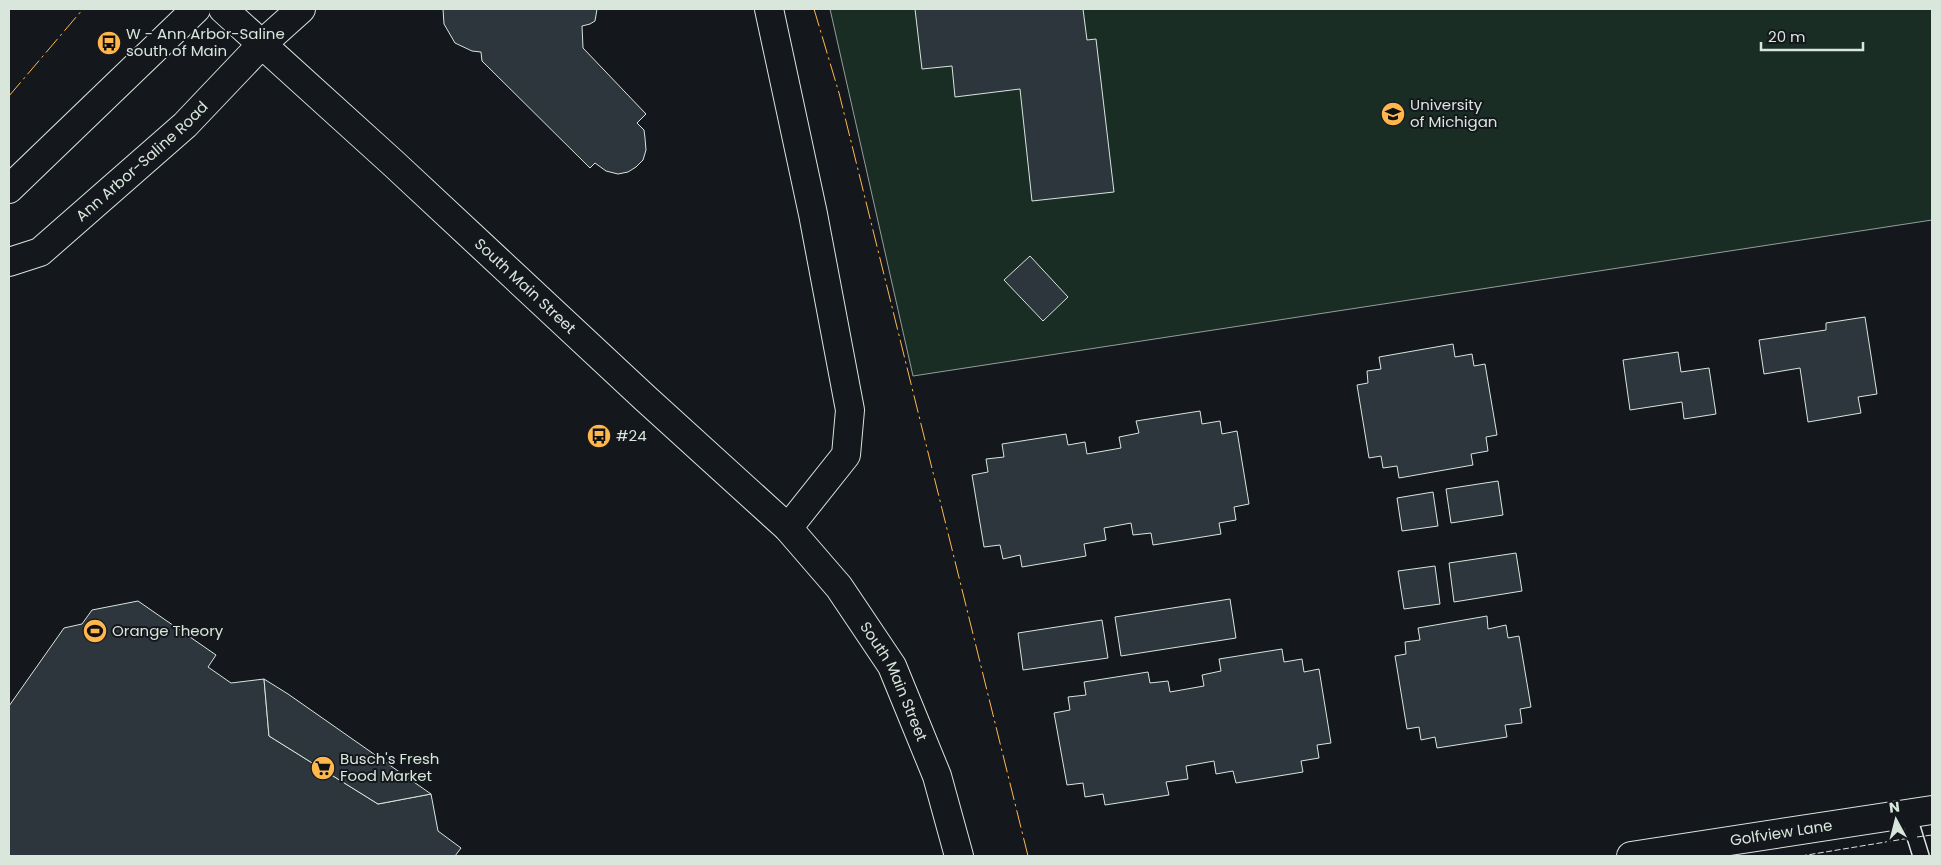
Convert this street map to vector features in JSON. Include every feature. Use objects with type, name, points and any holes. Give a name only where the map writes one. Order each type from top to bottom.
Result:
[{"type":"street","points":[[9,189],[196,9]]},
{"type":"street","name":"South Main Street","points":[[223,9],[393,163],[645,398],[788,528],[839,587],[892,666],[937,776],[960,856]]},
{"type":"street","points":[[262,44],[300,9]]},
{"type":"street","points":[[769,9],[813,214],[850,410],[846,455],[788,528]]},
{"type":"street","name":"Ann Arbor-Saline Road","points":[[9,262],[40,252],[185,125],[262,44]]},
{"type":"street","name":"Golfview Lane","points":[[1631,856],[1920,812]]},
{"type":"lane","points":[[1920,812],[1922,856]]},
{"type":"green space","name":"University of Michigan","points":[[830,9],[1932,9],[1932,220],[913,376]]},
{"type":"building","points":[[443,9],[597,9],[595,21],[582,26],[583,48],[646,114],[637,123],[644,130],[646,150],[643,160],[628,172],[618,174],[606,171],[595,163],[590,168],[482,61],[481,52],[472,51],[455,43],[444,24]]},
{"type":"building","points":[[915,9],[1083,9],[1087,40],[1096,39],[1114,192],[1032,201],[1020,89],[955,97],[952,66],[922,69]]},
{"type":"building","points":[[1030,256],[1068,297],[1043,321],[1004,280]]},
{"type":"building","points":[[1865,317],[1877,394],[1858,397],[1861,413],[1808,422],[1800,368],[1764,374],[1759,340],[1826,330],[1826,323]]},
{"type":"building","points":[[1453,344],[1455,357],[1472,354],[1474,366],[1485,364],[1497,435],[1486,437],[1488,451],[1471,454],[1473,465],[1399,478],[1397,466],[1383,468],[1381,456],[1369,458],[1357,385],[1368,383],[1367,371],[1381,369],[1379,357]]},
{"type":"building","points":[[1678,352],[1681,372],[1709,368],[1716,414],[1684,419],[1682,402],[1630,410],[1623,360]]},
{"type":"building","points":[[1200,411],[1202,424],[1220,421],[1222,434],[1237,431],[1249,504],[1234,507],[1236,520],[1219,523],[1221,534],[1153,545],[1151,533],[1133,535],[1131,523],[1104,528],[1106,540],[1084,544],[1086,556],[1022,567],[1020,555],[1003,559],[1000,545],[984,547],[972,475],[988,472],[986,459],[1004,457],[1002,444],[1066,434],[1068,445],[1085,442],[1087,454],[1121,448],[1119,437],[1139,433],[1136,421]]},
{"type":"building","points":[[1498,481],[1503,515],[1451,523],[1446,489]]},
{"type":"building","points":[[1433,492],[1438,526],[1402,531],[1397,498]]},
{"type":"building","points":[[1516,553],[1522,591],[1454,602],[1449,563]]},
{"type":"building","points":[[1435,566],[1440,604],[1404,609],[1398,571]]},
{"type":"building","points":[[1230,599],[1236,638],[1121,656],[1115,617]]},
{"type":"building","points":[[138,601],[216,655],[208,667],[231,683],[264,679],[269,736],[378,804],[431,794],[438,831],[461,848],[455,856],[9,856],[9,706],[64,628],[82,624],[92,610]]},
{"type":"building","points":[[1487,616],[1488,629],[1506,625],[1508,638],[1519,636],[1531,707],[1520,709],[1522,723],[1505,725],[1507,737],[1437,748],[1435,737],[1421,740],[1419,727],[1407,729],[1395,656],[1406,654],[1405,642],[1420,640],[1418,628]]},
{"type":"building","points":[[1102,620],[1108,658],[1023,670],[1018,633]]},
{"type":"building","points":[[1282,649],[1284,662],[1302,659],[1304,672],[1319,669],[1331,743],[1317,745],[1319,758],[1301,761],[1303,772],[1236,783],[1233,771],[1216,774],[1214,761],[1186,766],[1188,779],[1166,782],[1169,795],[1105,805],[1103,794],[1085,797],[1083,783],[1067,785],[1054,713],[1070,710],[1068,697],[1086,695],[1084,682],[1148,672],[1150,683],[1168,681],[1170,692],[1204,686],[1202,675],[1221,671],[1219,659]]},
{"type":"building","points":[[264,679],[431,794],[378,804],[269,736]]},
{"type":"fence","points":[[1917,837],[1932,835]]},
{"type":"fence","points":[[1801,856],[1910,838]]},
{"type":"power","points":[[9,96],[83,9]]},
{"type":"power","points":[[814,9],[839,93],[1028,856]]},
{"type":"place","name":"W - Ann Arbor-Saline south of Main","points":[[109,43]]},
{"type":"place","name":"University of Michigan","points":[[1393,114]]},
{"type":"place","name":"#24","points":[[599,436]]},
{"type":"place","name":"Orange Theory","points":[[95,631]]},
{"type":"place","name":"Busch's Fresh Food Market","points":[[323,768]]}]
